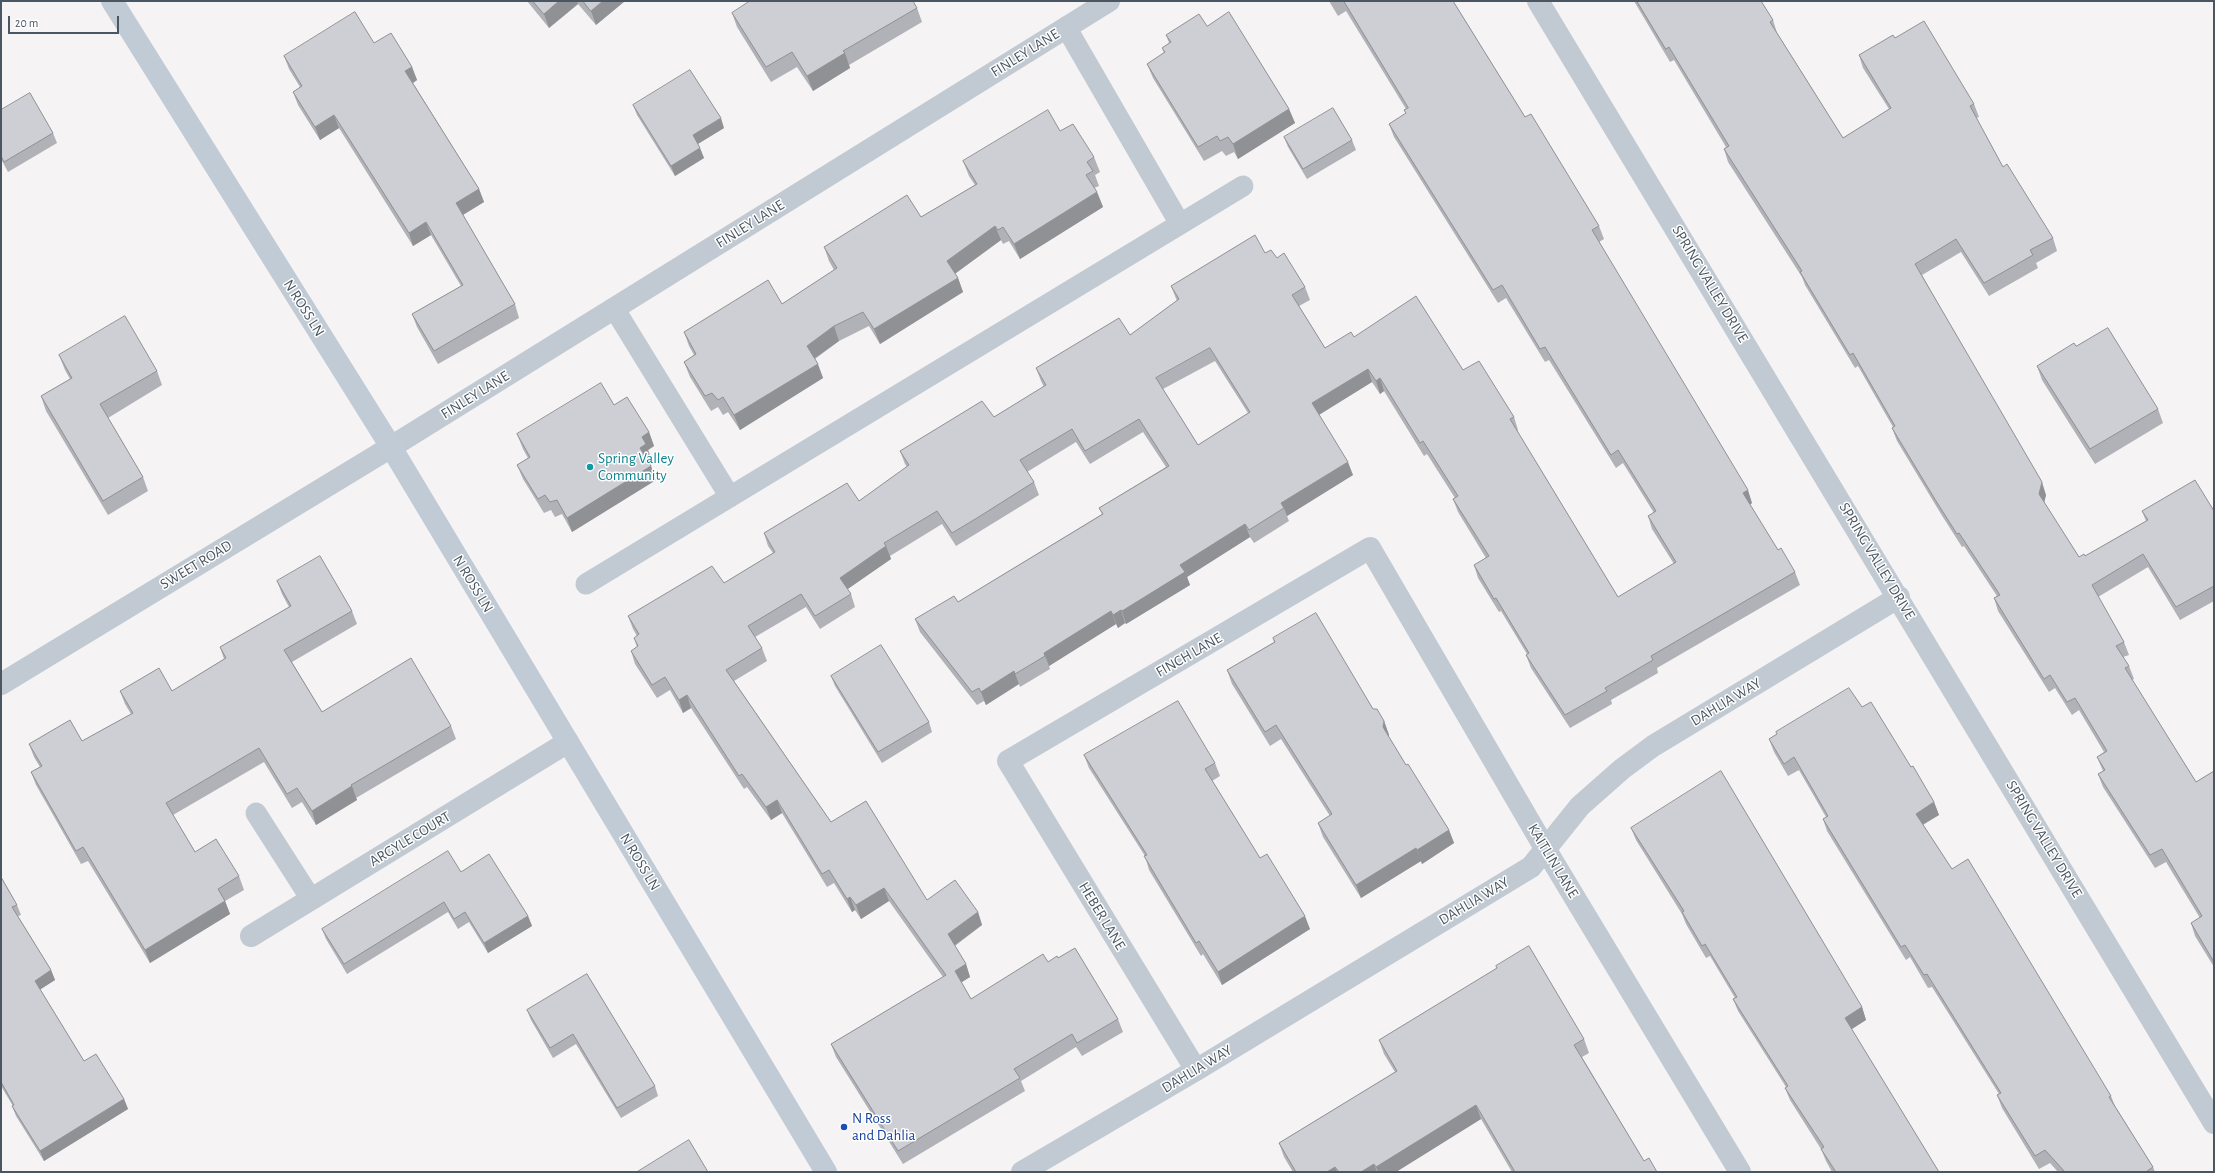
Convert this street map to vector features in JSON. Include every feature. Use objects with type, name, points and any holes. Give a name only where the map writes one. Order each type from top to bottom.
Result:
[{"type":"main road","name":"N ROSS LN","points":[[112,1],[391,447],[826,1172]]},
{"type":"street","name":"FINLEY LANE","points":[[391,447],[1109,1]]},
{"type":"street","name":"SPRING VALLEY DRIVE","points":[[1538,1],[2214,1123]]},
{"type":"street","name":"SWEET ROAD","points":[[1,684],[391,447]]},
{"type":"street","name":"FINCH LANE","points":[[1008,762],[1370,548]]},
{"type":"street","name":"KAITLIN LANE","points":[[1370,548],[1546,850],[1740,1172]]},
{"type":"street","name":"DAHLIA WAY","points":[[1022,1172],[1196,1070],[1531,867],[1580,806],[1622,769],[1653,746],[1899,598]]},
{"type":"street","name":"ARGYLE COURT","points":[[251,936],[568,742]]},
{"type":"street","name":"HEBER LANE","points":[[1008,762],[1196,1070]]},
{"type":"lane","points":[[1066,27],[1180,224]]},
{"type":"lane","points":[[586,584],[1242,186]]},
{"type":"lane","points":[[614,308],[730,497]]},
{"type":"lane","points":[[256,813],[311,899]]},
{"type":"building","points":[[533,1],[559,1],[544,14]]},
{"type":"building","points":[[583,1],[603,1],[591,11]]},
{"type":"building","points":[[750,1],[913,1],[917,8],[843,51],[845,53],[807,76],[792,52],[766,67],[732,13]]},
{"type":"building","points":[[1344,1],[1453,1],[1525,117],[1531,114],[1599,226],[1592,230],[1748,490],[1743,493],[1778,550],[1781,548],[1795,572],[1651,656],[1653,660],[1605,688],[1607,691],[1565,715],[1526,655],[1529,653],[1474,565],[1489,556],[1453,499],[1458,496],[1423,441],[1420,443],[1380,378],[1376,381],[1368,369],[1312,403],[1348,462],[1281,503],[1284,508],[1249,530],[1245,524],[1180,565],[1185,572],[1122,611],[1121,610],[1113,615],[1111,611],[1044,653],[1045,656],[1015,674],[1014,671],[981,692],[979,688],[972,692],[915,619],[954,596],[958,602],[1103,514],[1099,508],[1169,466],[1139,419],[1085,451],[1072,429],[1020,460],[1034,482],[952,533],[937,511],[884,543],[886,546],[840,578],[851,594],[815,616],[801,594],[748,626],[762,648],[726,670],[831,822],[866,801],[927,900],[955,880],[978,912],[948,934],[966,964],[955,971],[971,999],[1043,954],[1048,962],[1075,948],[1118,1019],[1077,1043],[1072,1034],[1014,1069],[1020,1078],[898,1151],[831,1044],[946,975],[884,888],[856,905],[850,897],[847,899],[829,870],[822,874],[777,800],[766,807],[742,774],[739,776],[687,695],[679,700],[665,677],[652,685],[631,651],[638,646],[634,638],[639,634],[628,616],[712,566],[724,583],[775,552],[764,533],[847,483],[859,501],[909,465],[900,451],[982,401],[994,417],[1046,385],[1036,368],[1119,318],[1130,335],[1179,299],[1171,286],[1255,235],[1265,253],[1271,250],[1277,258],[1284,253],[1305,287],[1292,295],[1325,348],[1351,332],[1354,337],[1416,296],[1463,370],[1479,361],[1514,417],[1510,419],[1618,597],[1676,562],[1648,516],[1656,511],[1618,450],[1611,455],[1545,347],[1540,349],[1502,285],[1493,290],[1389,124],[1406,113],[1404,110],[1408,108]],"holes":[[[1210,348],[1250,412],[1198,445],[1156,378]]]},
{"type":"building","points":[[1637,1],[1761,1],[1773,20],[1770,22],[1843,138],[1891,108],[1859,55],[1893,35],[1895,38],[1924,21],[1974,104],[1970,106],[2003,167],[2007,164],[2053,238],[2030,250],[2033,255],[1984,283],[1956,239],[1915,264],[2042,482],[2039,494],[2079,557],[2084,554],[2085,556],[2148,520],[2142,511],[2195,480],[2214,511],[2214,586],[2176,607],[2143,554],[2092,585],[2124,642],[2116,646],[2129,666],[2125,668],[2196,782],[2214,771],[2214,962],[2191,923],[2202,916],[2162,849],[2150,855],[2098,774],[2105,770],[2097,757],[2107,751],[2075,698],[2067,702],[2050,675],[2044,679],[1994,598],[2000,595],[1959,533],[1957,534],[1936,501],[1892,428],[1895,426],[1853,353],[1850,355],[1800,272],[1802,271],[1724,149],[1729,146],[1669,47],[1666,49]]},
{"type":"building","points":[[355,12],[374,43],[391,33],[412,67],[405,71],[479,189],[456,203],[515,304],[434,351],[412,314],[463,285],[426,222],[409,233],[334,115],[315,127],[293,92],[302,86],[284,56]]},
{"type":"building","points":[[1229,12],[1289,109],[1233,144],[1228,137],[1220,141],[1217,136],[1198,147],[1147,64],[1165,52],[1162,48],[1171,42],[1166,35],[1199,14],[1207,26]]},
{"type":"building","points":[[690,70],[721,118],[693,135],[700,148],[671,166],[633,105]]},
{"type":"building","points":[[30,93],[53,133],[4,162],[1,156],[1,110]]},
{"type":"building","points":[[1333,108],[1352,140],[1303,169],[1284,137]]},
{"type":"building","points":[[1048,110],[1060,131],[1073,124],[1094,157],[1087,162],[1093,171],[1086,175],[1097,192],[1014,244],[1003,227],[998,230],[995,226],[947,261],[958,278],[874,329],[863,312],[834,326],[807,346],[818,364],[734,415],[723,397],[718,400],[712,393],[705,396],[684,362],[696,354],[684,332],[768,280],[782,304],[837,268],[824,247],[907,195],[921,217],[977,184],[963,161]]},
{"type":"building","points":[[125,316],[157,371],[100,404],[143,477],[103,501],[41,396],[72,378],[59,355]]},
{"type":"building","points":[[2108,328],[2158,409],[2090,449],[2037,366],[2074,343],[2076,346]]},
{"type":"building","name":"Spring Valley Community","points":[[601,383],[614,405],[627,397],[649,432],[642,437],[646,444],[640,448],[651,466],[567,518],[557,500],[550,502],[545,495],[538,499],[517,465],[530,457],[517,434]]},
{"type":"building","points":[[320,556],[352,611],[284,650],[322,712],[411,658],[451,726],[351,785],[352,786],[312,811],[297,788],[287,794],[259,748],[166,803],[195,852],[216,839],[239,876],[218,889],[225,901],[145,950],[83,847],[76,851],[31,772],[42,766],[29,744],[70,720],[82,741],[133,713],[120,691],[159,668],[172,691],[226,658],[220,647],[291,606],[277,581]]},
{"type":"building","points":[[1316,613],[1373,709],[1377,709],[1384,721],[1383,727],[1406,765],[1408,764],[1449,830],[1417,850],[1416,848],[1356,885],[1318,823],[1332,814],[1276,725],[1265,732],[1227,670],[1275,642],[1273,638]]},
{"type":"building","points":[[881,645],[929,722],[878,752],[831,676]]},
{"type":"building","points":[[1849,688],[1862,707],[1871,702],[1911,767],[1913,766],[1934,802],[1916,814],[1952,869],[1968,859],[2111,1096],[2109,1097],[2153,1167],[2147,1171],[2148,1172],[2065,1172],[2045,1150],[2035,1156],[1997,1095],[2001,1093],[1927,974],[1924,975],[1905,945],[1901,947],[1823,819],[1828,816],[1794,757],[1784,764],[1769,739],[1777,734],[1776,732]]},
{"type":"building","points":[[1178,701],[1215,763],[1205,769],[1260,858],[1267,854],[1305,916],[1218,972],[1199,941],[1196,943],[1144,856],[1147,855],[1084,755]]},
{"type":"building","points":[[1721,771],[1862,1007],[1845,1018],[1939,1172],[1836,1172],[1821,1149],[1824,1147],[1785,1088],[1788,1086],[1733,999],[1737,997],[1705,944],[1702,946],[1682,912],[1684,911],[1631,828]]},
{"type":"building","points":[[448,851],[461,872],[489,854],[528,916],[484,943],[465,912],[454,919],[444,902],[344,964],[322,929]]},
{"type":"building","points":[[1,877],[17,905],[12,907],[51,970],[35,981],[84,1061],[96,1054],[124,1099],[40,1151],[12,1106],[14,1105],[1,1082]]},
{"type":"building","points":[[1529,946],[1584,1039],[1574,1045],[1644,1161],[1649,1158],[1657,1172],[1515,1172],[1476,1105],[1376,1167],[1374,1164],[1361,1172],[1339,1172],[1335,1167],[1327,1172],[1296,1172],[1279,1143],[1397,1071],[1379,1040],[1497,968],[1496,966]]},
{"type":"building","points":[[587,974],[655,1086],[617,1108],[573,1034],[550,1048],[527,1010]]},
{"type":"building","points":[[689,1140],[708,1172],[637,1172]]},
{"type":"place","name":"Spring Valley Community","points":[[590,467]]},
{"type":"place","name":"N Ross and Dahlia","points":[[844,1127]]}]
